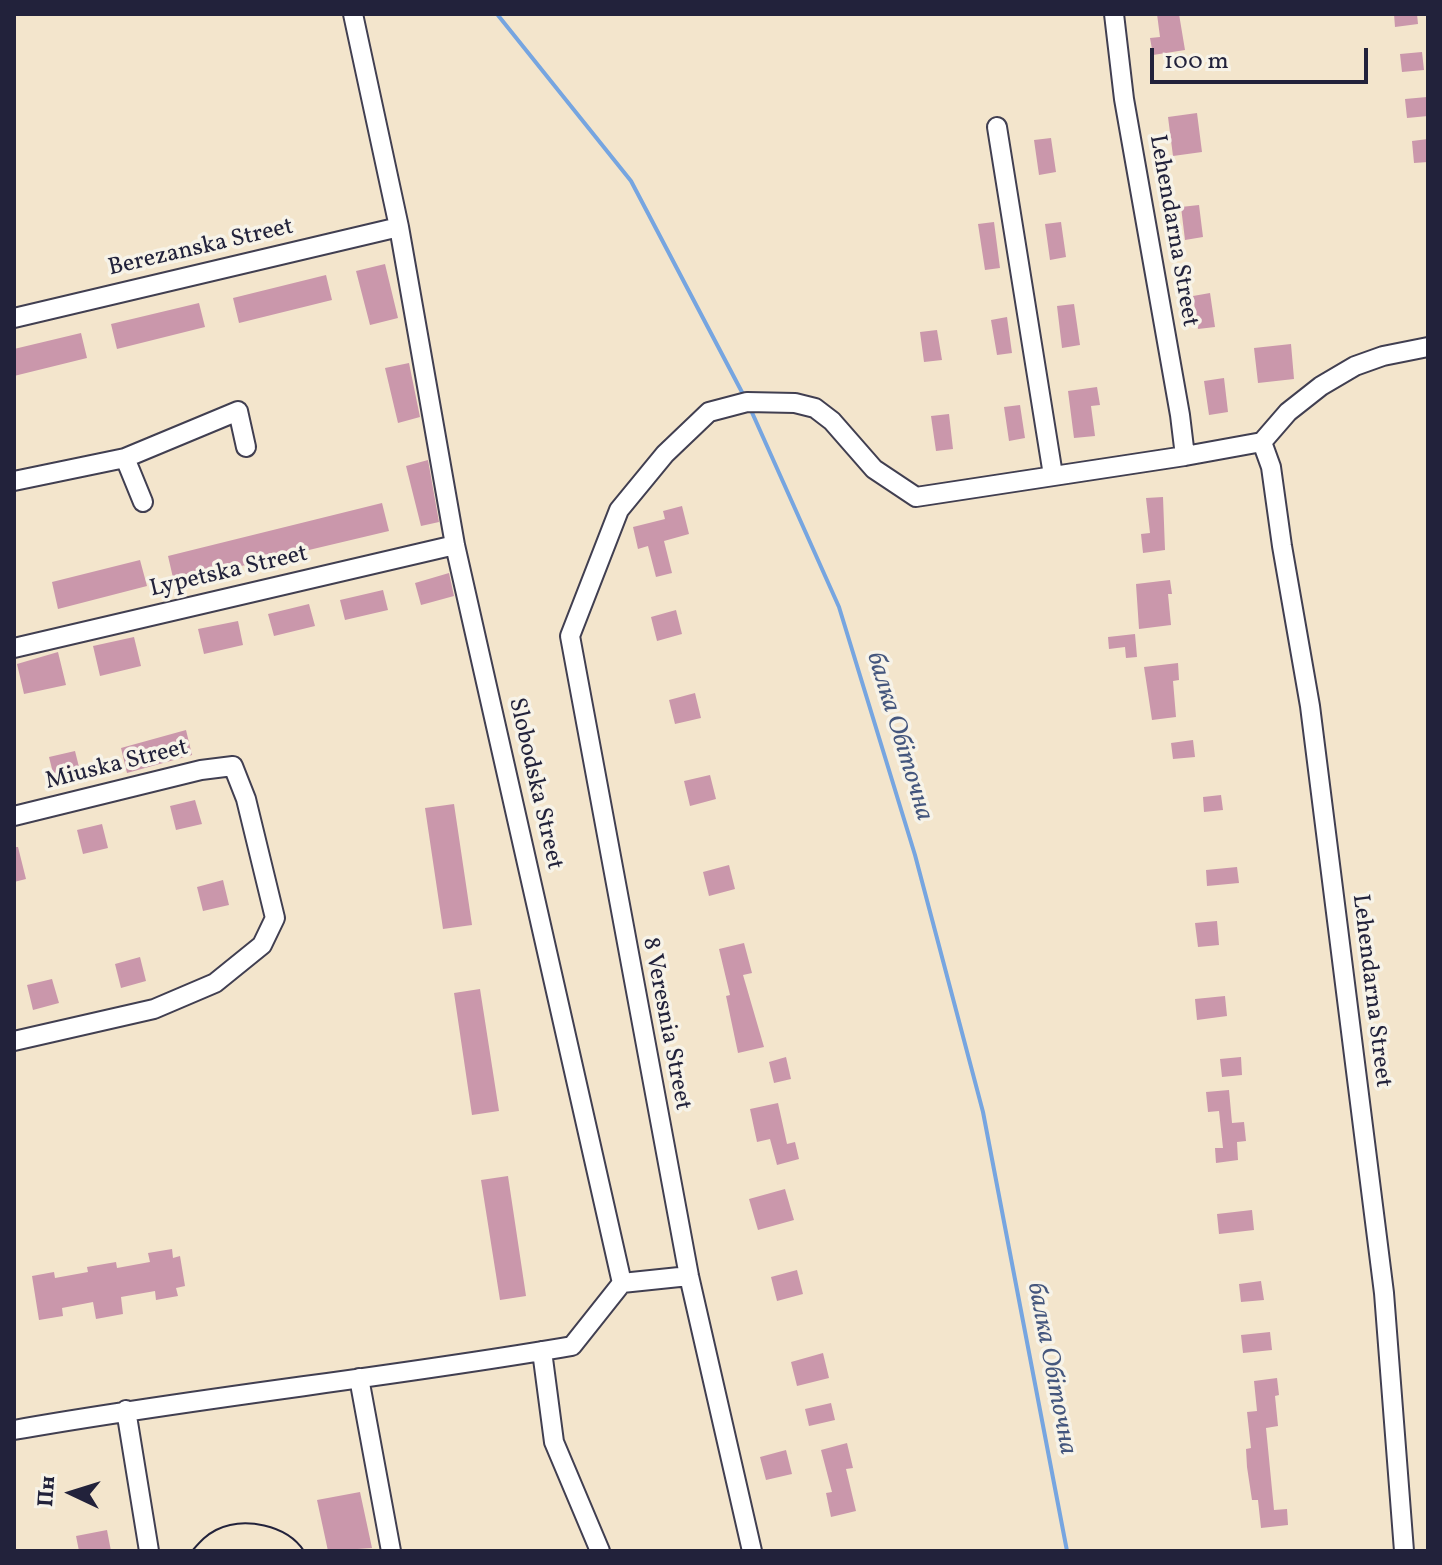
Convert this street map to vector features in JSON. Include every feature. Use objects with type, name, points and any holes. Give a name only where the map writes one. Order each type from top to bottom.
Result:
[{"type":"street","name":"Slobodska Street","points":[[353,14],[399,227],[455,545],[622,1283]]},
{"type":"street","name":"Lehendarna Street","points":[[1114,14],[1124,99],[1185,456]]},
{"type":"street","points":[[997,127],[1053,475],[1262,442],[1288,412],[1321,386],[1355,366],[1425,344]]},
{"type":"street","name":"Berezanska Street","points":[[14,318],[399,227]]},
{"type":"street","name":"8 Veresnia Street","points":[[752,1551],[689,1276],[570,636],[619,510],[665,454],[709,412],[747,402],[795,403],[815,408],[832,421],[874,469],[916,497],[1053,475]]},
{"type":"street","points":[[14,481],[125,458],[238,411],[246,447]]},
{"type":"street","name":"Lehendarna Street","points":[[1262,442],[1271,467],[1310,706],[1384,1293],[1404,1551]]},
{"type":"street","points":[[125,458],[143,502]]},
{"type":"street","name":"Lypetska Street","points":[[14,648],[455,545]]},
{"type":"street","name":"Miuska Street","points":[[14,816],[201,770],[233,766],[246,799],[275,918],[262,945],[215,983],[154,1009],[14,1041]]},
{"type":"street","points":[[14,1430],[126,1410],[417,1372],[572,1346],[622,1283],[689,1276]]},
{"type":"street","points":[[542,1351],[554,1442],[600,1551]]},
{"type":"street","points":[[359,1378],[391,1551]]},
{"type":"street","points":[[126,1410],[149,1551]]},
{"type":"building","points":[[1157,14],[1179,14],[1185,50],[1153,55],[1150,38],[1160,37]]},
{"type":"building","points":[[1394,14],[1417,14],[1418,24],[1395,27]]},
{"type":"building","points":[[1422,52],[1424,70],[1402,72],[1400,54]]},
{"type":"building","points":[[1427,97],[1428,116],[1407,118],[1405,99]]},
{"type":"building","points":[[1197,113],[1202,152],[1173,156],[1168,117]]},
{"type":"building","points":[[1051,138],[1056,172],[1039,175],[1034,140]]},
{"type":"building","points":[[1428,139],[1428,162],[1414,163],[1412,141]]},
{"type":"building","points":[[1199,205],[1203,237],[1185,240],[1181,207]]},
{"type":"building","points":[[994,222],[1000,268],[985,270],[978,224]]},
{"type":"building","points":[[1061,222],[1066,257],[1050,260],[1045,224]]},
{"type":"building","points":[[385,264],[398,318],[370,325],[356,271]]},
{"type":"building","points":[[326,275],[332,300],[239,323],[233,298]]},
{"type":"building","points":[[1210,293],[1215,327],[1198,329],[1193,296]]},
{"type":"building","points":[[199,303],[205,327],[117,349],[111,324]]},
{"type":"building","points":[[1074,304],[1080,345],[1062,348],[1057,306]]},
{"type":"building","points":[[1007,317],[1012,353],[997,355],[991,320]]},
{"type":"building","points":[[937,330],[942,360],[924,362],[920,332]]},
{"type":"building","points":[[81,333],[87,358],[14,376],[14,349]]},
{"type":"building","points":[[1291,344],[1294,379],[1258,383],[1254,348]]},
{"type":"building","points":[[409,363],[420,417],[398,423],[385,368]]},
{"type":"building","points":[[1224,378],[1228,412],[1209,415],[1204,381]]},
{"type":"building","points":[[1097,387],[1100,405],[1091,406],[1095,436],[1074,438],[1068,391]]},
{"type":"building","points":[[1020,405],[1025,438],[1009,441],[1004,407]]},
{"type":"building","points":[[949,414],[953,449],[936,451],[931,416]]},
{"type":"building","points":[[428,460],[439,522],[421,526],[406,466]]},
{"type":"building","points":[[1163,497],[1165,550],[1143,553],[1141,534],[1150,533],[1146,498]]},
{"type":"building","points":[[382,503],[389,531],[174,582],[168,556]]},
{"type":"building","points":[[682,506],[689,534],[664,541],[672,573],[656,577],[648,546],[638,549],[633,527],[665,519],[663,511]]},
{"type":"building","points":[[140,560],[147,586],[58,609],[52,582]]},
{"type":"building","points":[[449,573],[454,596],[421,605],[415,583]]},
{"type":"building","points":[[1170,580],[1171,625],[1139,629],[1136,584]]},
{"type":"building","points":[[383,590],[388,610],[345,620],[340,600]]},
{"type":"building","points":[[309,604],[315,626],[274,636],[268,614]]},
{"type":"building","points":[[676,610],[682,634],[657,641],[651,617]]},
{"type":"building","points":[[238,621],[243,645],[204,654],[198,629]]},
{"type":"building","points":[[1135,634],[1137,657],[1126,658],[1125,647],[1109,649],[1108,637]]},
{"type":"building","points":[[134,637],[141,666],[100,676],[93,646]]},
{"type":"building","points":[[58,652],[66,685],[24,694],[17,664]]},
{"type":"building","points":[[1178,663],[1179,680],[1173,681],[1176,717],[1152,720],[1144,667]]},
{"type":"building","points":[[695,693],[701,718],[675,724],[669,700]]},
{"type":"building","points":[[186,730],[192,755],[127,773],[121,748]]},
{"type":"building","points":[[1193,740],[1195,757],[1173,759],[1171,743]]},
{"type":"building","points":[[75,751],[81,775],[55,781],[49,757]]},
{"type":"building","points":[[710,775],[716,799],[690,806],[684,781]]},
{"type":"building","points":[[1221,795],[1223,810],[1204,812],[1203,797]]},
{"type":"building","points":[[195,800],[202,824],[176,830],[170,806]]},
{"type":"building","points":[[454,804],[472,925],[443,929],[425,808]]},
{"type":"building","points":[[102,824],[108,848],[83,854],[77,830]]},
{"type":"building","points":[[14,847],[18,847],[26,879],[14,882]]},
{"type":"building","points":[[729,865],[735,889],[709,896],[703,872]]},
{"type":"building","points":[[1237,867],[1239,883],[1207,886],[1206,870]]},
{"type":"building","points":[[223,880],[229,905],[203,911],[197,887]]},
{"type":"building","points":[[1217,921],[1219,945],[1198,947],[1195,923]]},
{"type":"building","points":[[744,943],[752,973],[743,975],[764,1047],[738,1053],[726,996],[730,995],[719,949]]},
{"type":"building","points":[[140,957],[146,981],[121,988],[115,964]]},
{"type":"building","points":[[52,979],[59,1003],[33,1010],[27,985]]},
{"type":"building","points":[[480,989],[499,1111],[472,1115],[454,993]]},
{"type":"building","points":[[1225,996],[1227,1016],[1197,1020],[1195,999]]},
{"type":"building","points":[[786,1057],[791,1079],[774,1083],[769,1062]]},
{"type":"building","points":[[1241,1057],[1242,1075],[1222,1077],[1220,1059]]},
{"type":"building","points":[[1229,1090],[1232,1123],[1244,1122],[1246,1141],[1237,1142],[1238,1160],[1216,1163],[1215,1148],[1223,1148],[1219,1111],[1208,1112],[1206,1092]]},
{"type":"building","points":[[778,1103],[787,1144],[795,1142],[799,1159],[777,1165],[770,1139],[757,1142],[750,1109]]},
{"type":"building","points":[[508,1176],[526,1296],[500,1300],[481,1180]]},
{"type":"building","points":[[785,1189],[794,1220],[758,1230],[749,1199]]},
{"type":"building","points":[[1252,1210],[1254,1230],[1219,1234],[1217,1214]]},
{"type":"building","points":[[172,1249],[173,1258],[180,1256],[185,1286],[176,1288],[178,1296],[156,1300],[155,1291],[121,1297],[123,1314],[96,1319],[93,1302],[62,1308],[63,1316],[39,1320],[32,1276],[54,1272],[55,1278],[88,1272],[87,1267],[116,1262],[117,1268],[150,1262],[148,1253]]},
{"type":"building","points":[[797,1270],[803,1294],[777,1301],[771,1277]]},
{"type":"building","points":[[1261,1281],[1264,1300],[1241,1302],[1239,1284]]},
{"type":"building","points":[[1270,1332],[1272,1350],[1243,1353],[1241,1335]]},
{"type":"building","points":[[823,1353],[829,1378],[797,1386],[791,1362]]},
{"type":"building","points":[[1277,1378],[1278,1426],[1266,1428],[1274,1510],[1287,1509],[1288,1525],[1261,1528],[1258,1500],[1252,1500],[1247,1467],[1246,1449],[1251,1448],[1247,1412],[1257,1411],[1254,1381]]},
{"type":"building","points":[[831,1403],[835,1420],[809,1426],[805,1409]]},
{"type":"building","points":[[847,1443],[853,1468],[846,1469],[856,1511],[831,1517],[826,1493],[832,1492],[821,1450]]},
{"type":"building","points":[[786,1450],[792,1474],[766,1480],[760,1457]]},
{"type":"building","points":[[360,1492],[372,1548],[328,1551],[317,1500]]},
{"type":"building","points":[[107,1530],[111,1551],[79,1551],[76,1536]]},
{"type":"waterway","name":"балка Обіточна","points":[[497,14],[631,181],[744,396]]},
{"type":"waterway","name":"балка Обіточна","points":[[750,408],[839,607],[915,855],[983,1112],[1067,1551]]},
{"type":"tram line","points":[[192,1551],[216,1530],[239,1524],[276,1529],[304,1551]]}]
